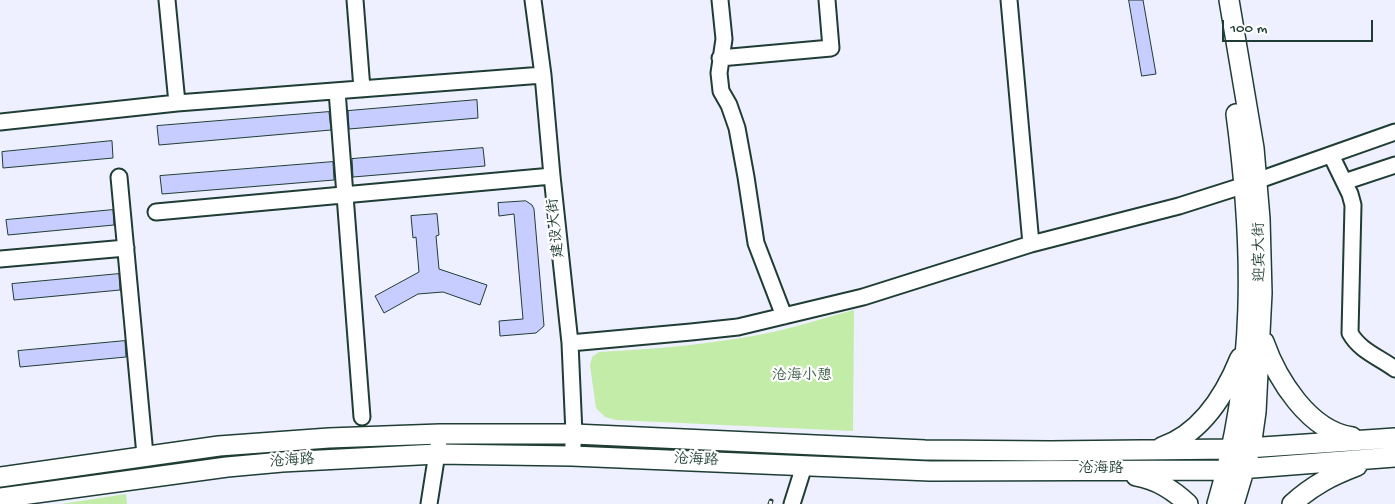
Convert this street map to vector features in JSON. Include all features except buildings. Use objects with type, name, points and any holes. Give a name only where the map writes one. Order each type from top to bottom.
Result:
[{"type":"main road","name":"迎宾大街","points":[[1217,0],[1235,108],[1251,182]]},
{"type":"main road","name":"迎宾大街","points":[[1217,504],[1251,447],[1256,412],[1254,333],[1249,276],[1251,182],[1254,148],[1229,0]]},
{"type":"main road","name":"迎宾大街","points":[[1234,504],[1236,470],[1233,449],[1242,389],[1254,333]]},
{"type":"main road","points":[[1254,333],[1290,393],[1306,411],[1333,431],[1346,436],[1370,440]]},
{"type":"main road","points":[[1154,450],[1184,436],[1210,411],[1229,384],[1254,333]]},
{"type":"main road","name":"沧海路","points":[[0,477],[219,446],[329,438],[440,434],[574,434],[924,450],[1233,449],[1395,438]]},
{"type":"main road","name":"沧海路","points":[[0,498],[227,467],[291,461],[437,454],[572,456],[930,470],[1236,470],[1395,457]]},
{"type":"main road","points":[[1292,504],[1309,488],[1372,459]]},
{"type":"main road","points":[[1107,470],[1151,479],[1168,488],[1188,504]]},
{"type":"street","points":[[167,0],[177,103]]},
{"type":"street","points":[[355,0],[362,90]]},
{"type":"street","name":"建设大街","points":[[533,0],[543,75],[570,343],[574,434],[572,456]]},
{"type":"street","points":[[720,0],[724,39],[719,73],[721,90],[729,105],[737,128],[756,243],[784,316]]},
{"type":"street","points":[[720,58],[831,48],[827,0]]},
{"type":"street","points":[[1009,0],[1031,244]]},
{"type":"street","points":[[0,122],[177,103],[543,75]]},
{"type":"street","points":[[337,91],[362,417]]},
{"type":"street","points":[[570,343],[738,326],[862,297],[1031,244],[1179,206],[1395,132]]},
{"type":"street","points":[[1331,154],[1353,205],[1350,333],[1355,341],[1365,350],[1395,369]]},
{"type":"street","points":[[1344,182],[1395,165]]},
{"type":"street","points":[[156,212],[552,176]]},
{"type":"street","points":[[119,177],[145,455]]},
{"type":"street","points":[[0,259],[126,248]]},
{"type":"street","points":[[428,504],[440,434]]},
{"type":"street","points":[[792,504],[804,466]]},
{"type":"green space","name":"沧海小憩","points":[[854,310],[853,431],[616,420],[605,417],[596,408],[590,365],[592,357],[599,352],[665,348],[730,340],[783,330]]},
{"type":"green space","points":[[126,494],[127,504],[61,504]]}]
